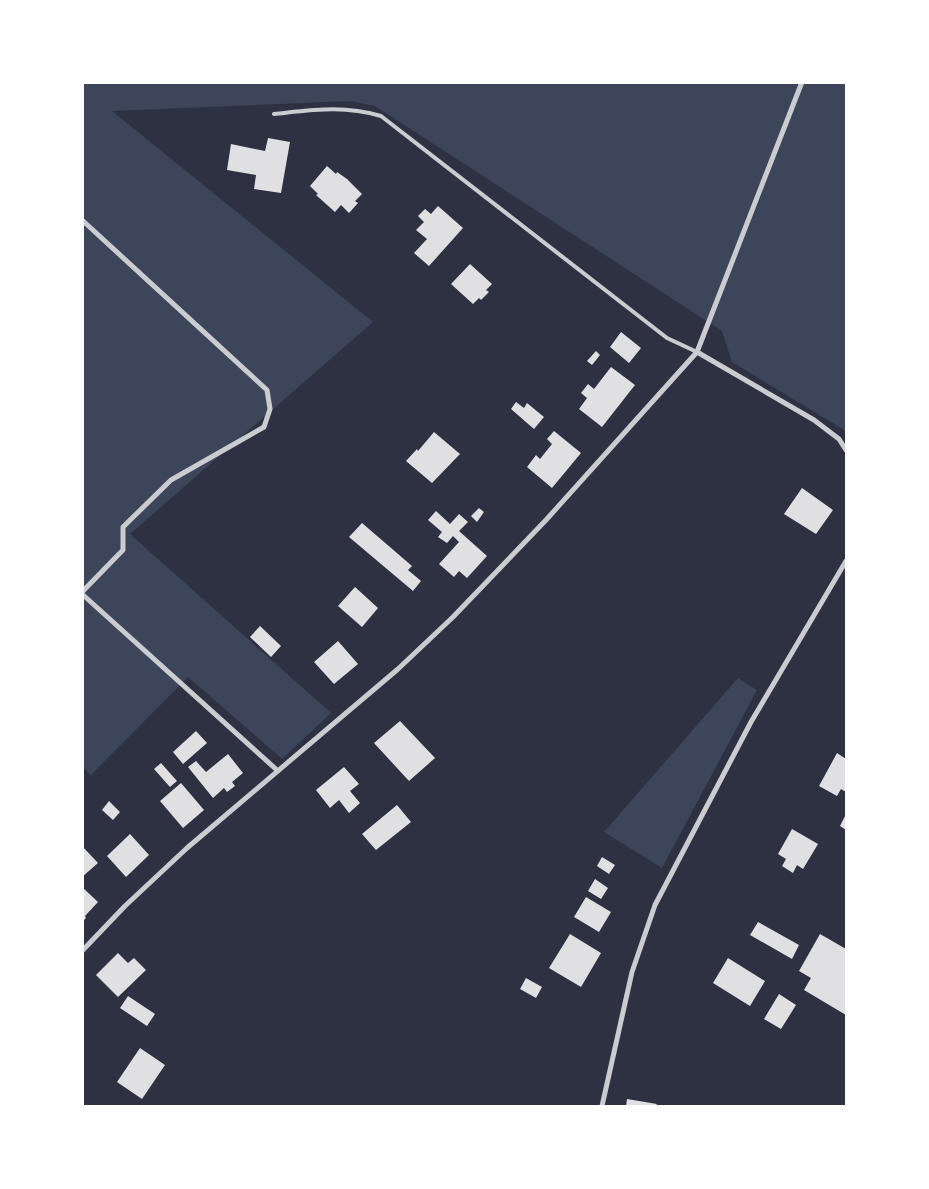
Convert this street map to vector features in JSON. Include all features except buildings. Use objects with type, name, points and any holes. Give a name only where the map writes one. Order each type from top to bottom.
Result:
[{"type":"street","points":[[82,951],[125,906],[187,848],[398,669],[453,617],[553,513],[697,352],[802,82]]},
{"type":"street","points":[[82,220],[267,390],[270,409],[264,427],[171,480],[123,527],[123,550],[82,593],[278,771]]},
{"type":"street","points":[[697,352],[814,420],[839,439],[846,450]]},
{"type":"street","points":[[602,1106],[632,972],[655,905],[751,722],[846,561]]},
{"type":"lane","points":[[274,114],[330,108],[361,110],[381,116],[667,338],[697,352]]},
{"type":"shaded area","points":[[83,83],[846,83],[846,433],[732,362],[722,331],[375,106],[350,101],[112,111],[373,322],[130,534],[331,713],[282,759],[188,677],[91,775],[83,768]]},
{"type":"shaded area","points":[[738,678],[757,690],[662,868],[604,832]]}]
